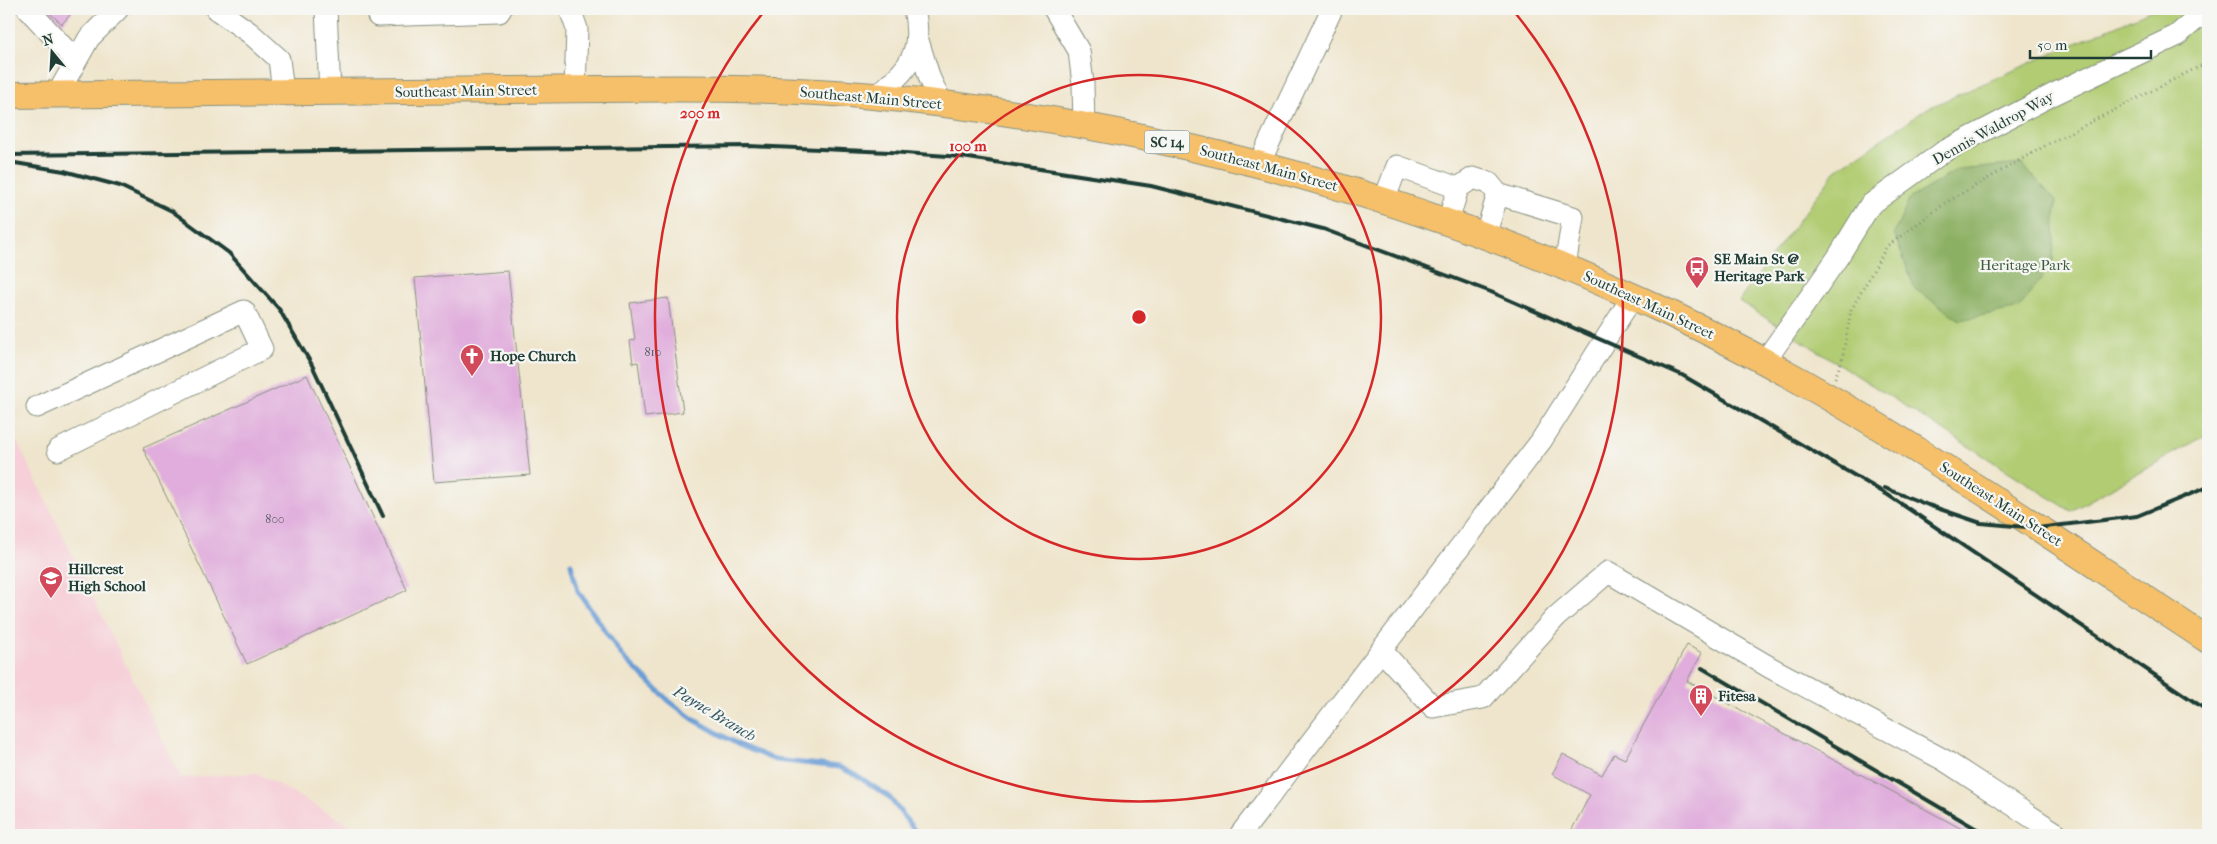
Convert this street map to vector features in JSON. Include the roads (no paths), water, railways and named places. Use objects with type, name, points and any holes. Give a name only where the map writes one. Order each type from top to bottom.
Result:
[{"type":"main road","name":"Southeast Main Street","points":[[9,95],[716,88],[875,97],[942,104],[1172,142],[1259,164],[1448,222],[1565,266],[1633,296],[1765,361],[1829,396],[1975,487],[2208,640]]},
{"type":"street","points":[[28,9],[76,61]]},
{"type":"street","points":[[57,94],[89,38],[118,9]]},
{"type":"street","points":[[216,9],[250,33],[279,60],[283,92]]},
{"type":"street","points":[[326,9],[330,92]]},
{"type":"street","points":[[378,16],[499,12],[501,9]]},
{"type":"street","points":[[570,9],[577,29],[575,90]]},
{"type":"street","points":[[875,97],[902,75],[914,55],[916,35],[914,9]]},
{"type":"street","points":[[1054,9],[1079,51],[1083,84],[1084,126]]},
{"type":"street","points":[[1259,164],[1332,9]]},
{"type":"street","name":"Dennis Waldrop Way","points":[[1765,361],[1838,257],[1870,205],[1944,152],[2052,95],[2176,36],[2201,15],[2203,9]]},
{"type":"street","points":[[916,35],[930,79],[942,104]]},
{"type":"street","points":[[1384,201],[1397,166],[1458,188]]},
{"type":"street","points":[[1448,222],[1458,188],[1473,178],[1489,183],[1498,194],[1573,216],[1565,266]]},
{"type":"street","points":[[1485,236],[1498,194]]},
{"type":"street","points":[[1240,835],[1542,441],[1633,296]]},
{"type":"street","points":[[37,407],[244,311],[262,349],[58,450]]},
{"type":"street","points":[[1382,651],[1433,707],[1483,698],[1556,617],[1608,572],[1771,668],[1944,760],[2059,835]]},
{"type":"waterway","name":"Payne Branch","points":[[571,564],[578,591],[623,657],[669,701],[693,719],[739,745],[775,760],[839,767],[858,776],[889,797],[918,835]]},
{"type":"railway","points":[[9,155],[749,146],[890,152],[962,157],[1151,186],[1323,229],[1491,292],[1682,375],[1888,495],[2208,711]]},
{"type":"railway","points":[[9,162],[64,171],[120,186],[172,211],[229,253],[279,309],[312,365],[383,516]]},
{"type":"railway","points":[[1885,488],[1981,523],[2037,528],[2137,516],[2208,487]]},
{"type":"railway","points":[[1702,668],[1987,835]]},
{"type":"place","name":"SE Main St @ Heritage Park","points":[[1697,289]]},
{"type":"place","name":"Hope Church","points":[[472,377]]},
{"type":"place","name":"Hillcrest High School","points":[[51,599]]},
{"type":"place","name":"Fitesa","points":[[1701,717]]},
{"type":"park label","name":"Heritage Park","points":[[2025,265]]}]
